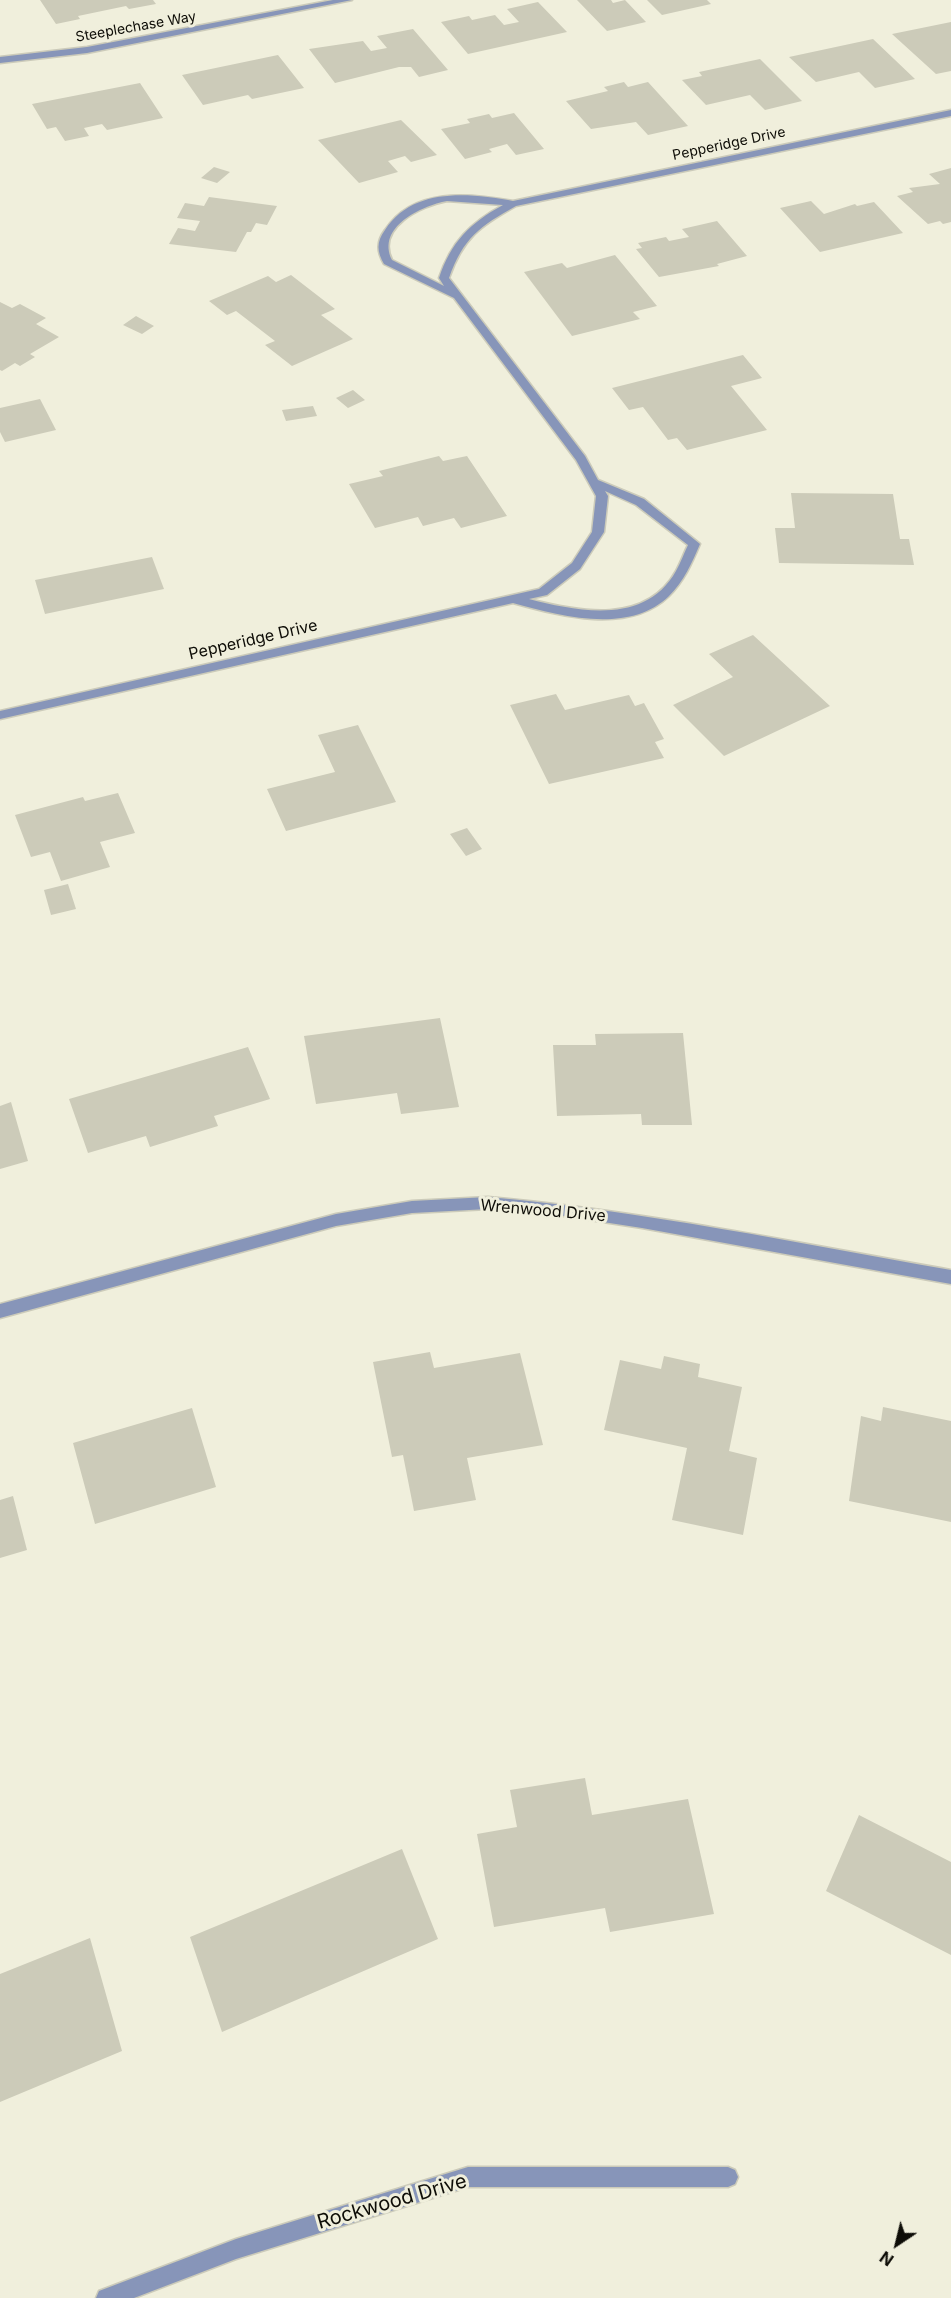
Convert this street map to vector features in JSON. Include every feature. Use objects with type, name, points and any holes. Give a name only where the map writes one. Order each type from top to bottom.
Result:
[{"type":"street","name":"Steeplechase Way","points":[[0,60],[98,48],[347,0]]},
{"type":"street","name":"Pepperidge Drive","points":[[0,715],[543,592],[576,566],[598,532],[602,496],[581,459],[444,278],[452,253],[474,225],[513,204],[951,113]]},
{"type":"street","name":"Pepperidge Drive","points":[[458,297],[388,262],[382,253],[383,238],[399,217],[426,202],[452,197],[513,204]]},
{"type":"street","name":"Pepperidge Drive","points":[[513,598],[567,614],[634,614],[667,594],[686,568],[694,544],[640,502],[594,482]]},
{"type":"street","name":"Wrenwood Drive","points":[[0,1311],[336,1220],[412,1207],[488,1203],[564,1210],[631,1220],[951,1276]]},
{"type":"street","name":"Rockwood Drive","points":[[106,2298],[236,2249],[468,2177],[728,2177]]},
{"type":"building","points":[[40,0],[153,0],[156,4],[129,9],[126,6],[78,16],[80,19],[56,24]]},
{"type":"building","points":[[577,0],[611,0],[613,3],[625,0],[646,22],[607,31]]},
{"type":"building","points":[[647,0],[707,0],[711,4],[662,15]]},
{"type":"building","points":[[538,2],[567,32],[468,54],[441,22],[469,16],[472,20],[495,15],[504,25],[519,22],[507,9]]},
{"type":"building","points":[[951,22],[951,71],[936,74],[892,34]]},
{"type":"building","points":[[413,29],[448,70],[419,77],[411,67],[399,67],[335,83],[309,49],[363,41],[371,51],[387,48],[377,36]]},
{"type":"building","points":[[873,39],[915,79],[875,88],[859,72],[816,82],[789,57]]},
{"type":"building","points":[[278,55],[304,88],[252,99],[248,95],[203,105],[182,75]]},
{"type":"building","points":[[760,59],[802,101],[765,110],[750,95],[706,105],[682,80],[702,76],[699,72]]},
{"type":"building","points":[[624,82],[628,87],[648,82],[688,126],[648,135],[636,122],[591,129],[566,101],[608,91],[604,87]]},
{"type":"building","points":[[140,83],[163,118],[107,130],[102,124],[84,128],[89,136],[65,141],[56,127],[47,129],[32,104]]},
{"type":"building","points":[[514,113],[544,149],[516,155],[507,144],[489,149],[492,152],[465,159],[441,129],[470,123],[467,119],[489,114],[492,118]]},
{"type":"building","points":[[401,120],[437,155],[411,162],[405,156],[388,161],[398,172],[359,183],[318,140]]},
{"type":"building","points":[[214,167],[230,172],[217,183],[201,178]]},
{"type":"building","points":[[951,168],[951,222],[943,224],[940,221],[928,224],[897,196],[913,192],[909,188],[940,184],[929,174]]},
{"type":"building","points":[[209,197],[277,206],[267,225],[256,223],[251,232],[247,232],[236,252],[169,244],[178,228],[195,231],[200,221],[177,218],[185,203],[204,206]]},
{"type":"building","points":[[811,201],[824,214],[855,204],[857,206],[874,202],[903,233],[820,252],[780,208]]},
{"type":"building","points":[[717,221],[747,256],[717,264],[719,266],[659,277],[636,249],[642,248],[638,243],[666,237],[669,241],[689,237],[682,229]]},
{"type":"building","points":[[615,255],[657,306],[633,312],[640,319],[572,336],[524,272],[562,263],[567,268]]},
{"type":"building","points":[[291,275],[335,309],[321,315],[353,339],[292,366],[265,345],[275,341],[236,311],[227,315],[209,301],[268,276],[276,282]]},
{"type":"building","points":[[0,302],[12,308],[20,304],[46,318],[36,324],[59,337],[30,354],[35,357],[20,366],[15,363],[2,371],[0,370]]},
{"type":"building","points":[[136,316],[154,326],[142,334],[123,325]]},
{"type":"building","points":[[743,355],[762,378],[731,386],[767,430],[687,450],[677,438],[668,440],[643,407],[629,410],[612,388]]},
{"type":"building","points":[[353,390],[365,400],[348,408],[336,398]]},
{"type":"building","points":[[40,399],[56,430],[5,442],[0,432],[0,408]]},
{"type":"building","points":[[313,406],[317,416],[286,421],[282,410]]},
{"type":"building","points":[[439,456],[443,461],[467,456],[507,516],[461,528],[454,518],[423,526],[418,517],[375,528],[349,484],[383,476],[379,471]]},
{"type":"building","points":[[791,493],[893,494],[900,539],[909,539],[914,565],[779,563],[775,528],[795,528]]},
{"type":"building","points":[[152,557],[164,589],[45,614],[35,580]]},
{"type":"building","points":[[753,635],[830,706],[724,756],[673,705],[733,677],[709,654]]},
{"type":"building","points":[[556,694],[565,710],[629,695],[635,706],[644,703],[664,739],[655,742],[664,758],[549,784],[510,705]]},
{"type":"building","points":[[358,725],[396,802],[286,831],[267,789],[335,772],[318,735]]},
{"type":"building","points":[[118,793],[135,833],[100,842],[110,867],[61,881],[50,852],[31,857],[15,815],[83,797],[85,801]]},
{"type":"building","points":[[467,828],[482,849],[466,856],[450,834]]},
{"type":"building","points":[[68,884],[76,909],[51,915],[44,890]]},
{"type":"building","points":[[440,1018],[459,1107],[401,1114],[397,1093],[316,1104],[304,1036]]},
{"type":"building","points":[[683,1033],[692,1125],[642,1125],[641,1114],[557,1116],[553,1045],[596,1045],[595,1034]]},
{"type":"building","points":[[248,1047],[270,1099],[214,1116],[218,1126],[150,1147],[146,1136],[88,1153],[69,1099]]},
{"type":"building","points":[[11,1102],[28,1161],[0,1169],[0,1106]]},
{"type":"building","points":[[430,1352],[434,1368],[520,1353],[543,1445],[467,1458],[476,1500],[414,1511],[403,1455],[392,1457],[373,1362]]},
{"type":"building","points":[[664,1356],[700,1364],[698,1377],[742,1387],[729,1451],[757,1458],[743,1535],[672,1520],[687,1448],[604,1430],[620,1360],[661,1369]]},
{"type":"building","points":[[883,1407],[951,1421],[951,1522],[849,1501],[861,1416],[881,1421]]},
{"type":"building","points":[[192,1408],[216,1487],[95,1524],[73,1443]]},
{"type":"building","points":[[13,1496],[27,1550],[0,1558],[0,1500]]},
{"type":"building","points":[[585,1778],[592,1815],[688,1799],[714,1914],[610,1932],[605,1908],[494,1927],[477,1834],[517,1827],[510,1790]]},
{"type":"building","points":[[859,1815],[951,1862],[951,1955],[826,1891]]},
{"type":"building","points":[[402,1849],[438,1939],[222,2032],[190,1937]]},
{"type":"building","points":[[90,1938],[122,2051],[0,2102],[0,1974]]}]
